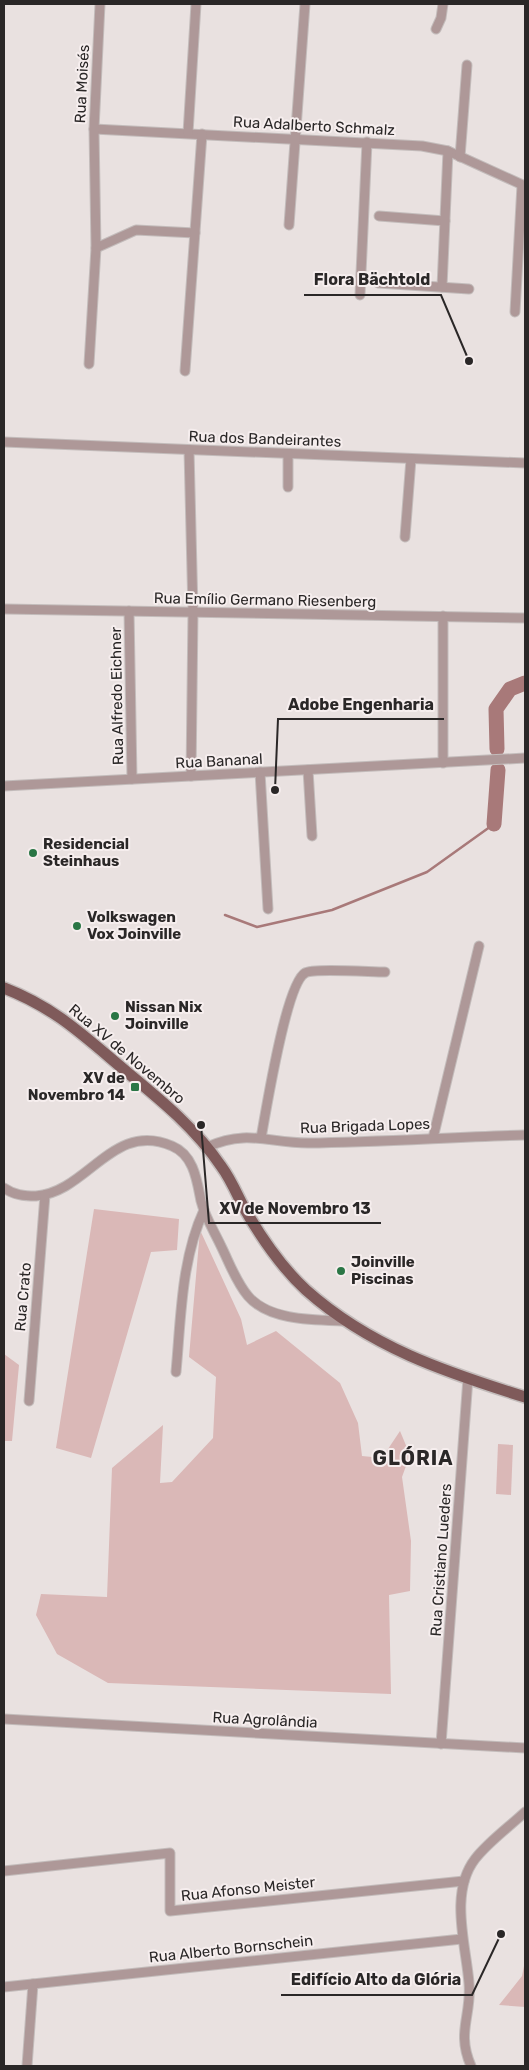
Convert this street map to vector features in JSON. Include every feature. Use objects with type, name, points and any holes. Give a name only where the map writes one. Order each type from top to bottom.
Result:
[{"type":"main road","name":"Rua XV de Novembro","points":[[4,988],[39,1002],[58,1015],[173,1112],[207,1147],[223,1168],[252,1222],[274,1254],[306,1289],[345,1321],[392,1349],[525,1397]]},
{"type":"main road","name":"Rua XV de Novembro","points":[[512,1393],[525,1403]]},
{"type":"street","name":"Rua Moisés","points":[[89,364],[96,248],[94,129],[100,4]]},
{"type":"street","points":[[188,133],[196,4]]},
{"type":"street","points":[[289,224],[305,4]]},
{"type":"street","points":[[436,29],[441,18],[443,4]]},
{"type":"street","points":[[460,157],[467,65]]},
{"type":"street","name":"Rua Adalberto Schmalz","points":[[94,129],[422,146],[448,151],[524,185]]},
{"type":"street","points":[[185,370],[202,134]]},
{"type":"street","points":[[360,296],[367,142]]},
{"type":"street","points":[[442,288],[448,151]]},
{"type":"street","points":[[515,312],[524,185]]},
{"type":"street","points":[[379,216],[445,221]]},
{"type":"street","points":[[96,248],[136,230],[195,233]]},
{"type":"street","points":[[378,283],[468,289]]},
{"type":"street","name":"Rua dos Bandeirantes","points":[[4,442],[525,463]]},
{"type":"street","points":[[190,450],[193,612],[191,776]]},
{"type":"street","points":[[288,454],[288,486]]},
{"type":"street","points":[[405,537],[411,459]]},
{"type":"street","name":"Rua Emílio Germano Riesenberg","points":[[4,609],[525,618]]},
{"type":"street","name":"Rua Alfredo Eichner","points":[[129,611],[132,779]]},
{"type":"street","points":[[443,616],[443,762]]},
{"type":"street","name":"Rua Bananal","points":[[4,786],[525,758]]},
{"type":"street","points":[[308,770],[312,836]]},
{"type":"street","points":[[260,772],[268,909]]},
{"type":"street","points":[[433,1138],[480,946]]},
{"type":"street","points":[[260,1138],[289,1003],[299,979],[310,971],[385,972]]},
{"type":"street","name":"Rua Brigada Lopes","points":[[207,1147],[239,1137],[306,1143],[525,1135]]},
{"type":"street","points":[[4,1188],[21,1195],[45,1195],[68,1186],[110,1152],[128,1144],[147,1141],[172,1146],[189,1161],[194,1172],[204,1210],[240,1283],[256,1304],[264,1309],[282,1314],[321,1320],[345,1321]]},
{"type":"street","name":"Rua Crato","points":[[29,1401],[45,1195]]},
{"type":"street","points":[[176,1372],[188,1255],[194,1232],[204,1210]]},
{"type":"street","name":"Rua Cristiano Lueders","points":[[441,1744],[468,1378]]},
{"type":"street","name":"Rua Agrolândia","points":[[4,1719],[525,1748]]},
{"type":"street","points":[[471,2066],[463,2035],[469,1983],[462,1938],[461,1915],[464,1882],[475,1859],[525,1812]]},
{"type":"street","name":"Rua Afonso Meister","points":[[4,1871],[170,1853],[170,1911],[464,1882]]},
{"type":"street","name":"Rua Alberto Bornschein","points":[[4,1987],[462,1938]]},
{"type":"street","points":[[27,2066],[33,1984]]},
{"type":"shaded area","points":[[94,1209],[179,1219],[177,1250],[151,1252],[91,1458],[56,1448]]},
{"type":"shaded area","points":[[200,1230],[241,1319],[247,1345],[276,1331],[340,1383],[358,1423],[362,1456],[382,1458],[400,1431],[410,1455],[402,1477],[411,1541],[410,1591],[389,1595],[391,1694],[108,1683],[57,1654],[36,1615],[41,1594],[107,1597],[112,1468],[163,1425],[160,1483],[172,1482],[213,1438],[216,1377],[189,1357]]},
{"type":"shaded area","points":[[4,1354],[19,1365],[12,1441],[4,1441]]},
{"type":"shaded area","points":[[498,1444],[513,1445],[511,1495],[496,1494]]},
{"type":"shaded area","points":[[525,1961],[525,2007],[499,2005],[522,1976]]},
{"type":"waterway","points":[[497,749],[496,709],[510,689],[525,683]]},
{"type":"waterway","points":[[494,824],[498,770]]},
{"type":"waterway","points":[[225,915],[257,927],[332,910],[427,872],[494,824]]},
{"type":"place","name":"Flora Bächtold","points":[[469,361]]},
{"type":"place","name":"Adobe Engenharia","points":[[275,790]]},
{"type":"place","name":"Residencial Steinhaus","points":[[33,853]]},
{"type":"place","name":"Volkswagen Vox Joinville","points":[[77,926]]},
{"type":"place","name":"Nissan Nix Joinville","points":[[115,1016]]},
{"type":"place","name":"XV de Novembro 14","points":[[135,1087]]},
{"type":"place","name":"XV de Novembro 13","points":[[201,1125]]},
{"type":"place","name":"Joinville Piscinas","points":[[341,1271]]},
{"type":"place","name":"Edifício Alto da Glória","points":[[501,1934]]},
{"type":"district","name":"GLÓRIA","points":[[413,1458]]}]
